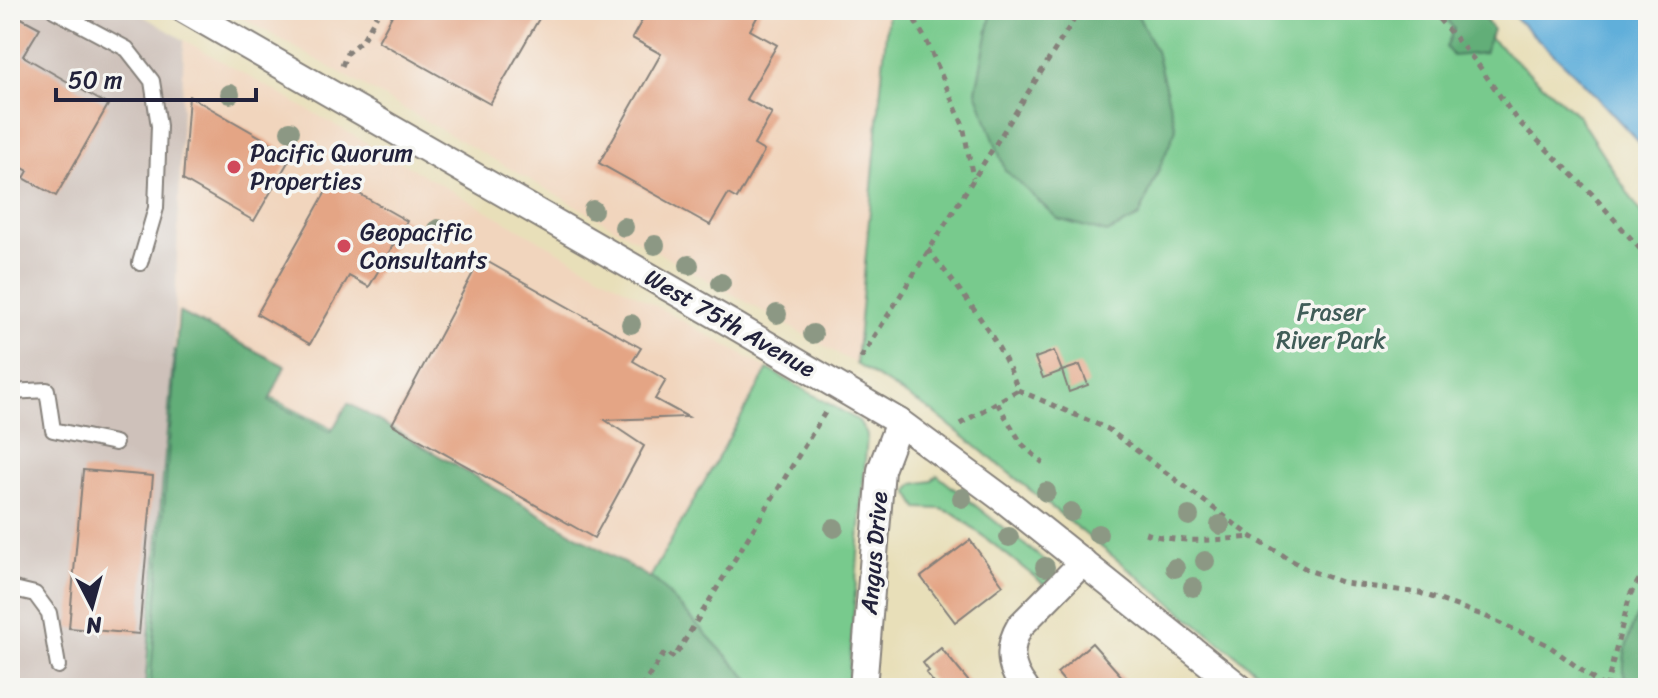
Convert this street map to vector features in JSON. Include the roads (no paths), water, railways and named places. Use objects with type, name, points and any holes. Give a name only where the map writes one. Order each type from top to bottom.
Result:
[{"type":"street","name":"West 75th Avenue","points":[[185,10],[899,422],[1007,502],[1240,688]]},
{"type":"street","name":"Angus Drive","points":[[863,688],[881,470],[899,422]]},
{"type":"street","points":[[1025,688],[1014,672],[1011,660],[1014,637],[1020,626],[1083,562]]},
{"type":"lane","points":[[54,10],[127,49],[152,81],[159,126],[156,208],[140,263]]},
{"type":"lane","points":[[10,392],[47,390],[53,430],[115,443]]},
{"type":"lane","points":[[10,588],[35,594],[49,613],[58,666]]},
{"type":"water","points":[[1507,10],[1648,10],[1648,152],[1580,79]]},
{"type":"place","name":"Pacific Quorum Properties","points":[[234,167]]},
{"type":"place","name":"Geopacific Consultants","points":[[344,246]]},
{"type":"park label","name":"Fraser River Park","points":[[1331,326]]}]
